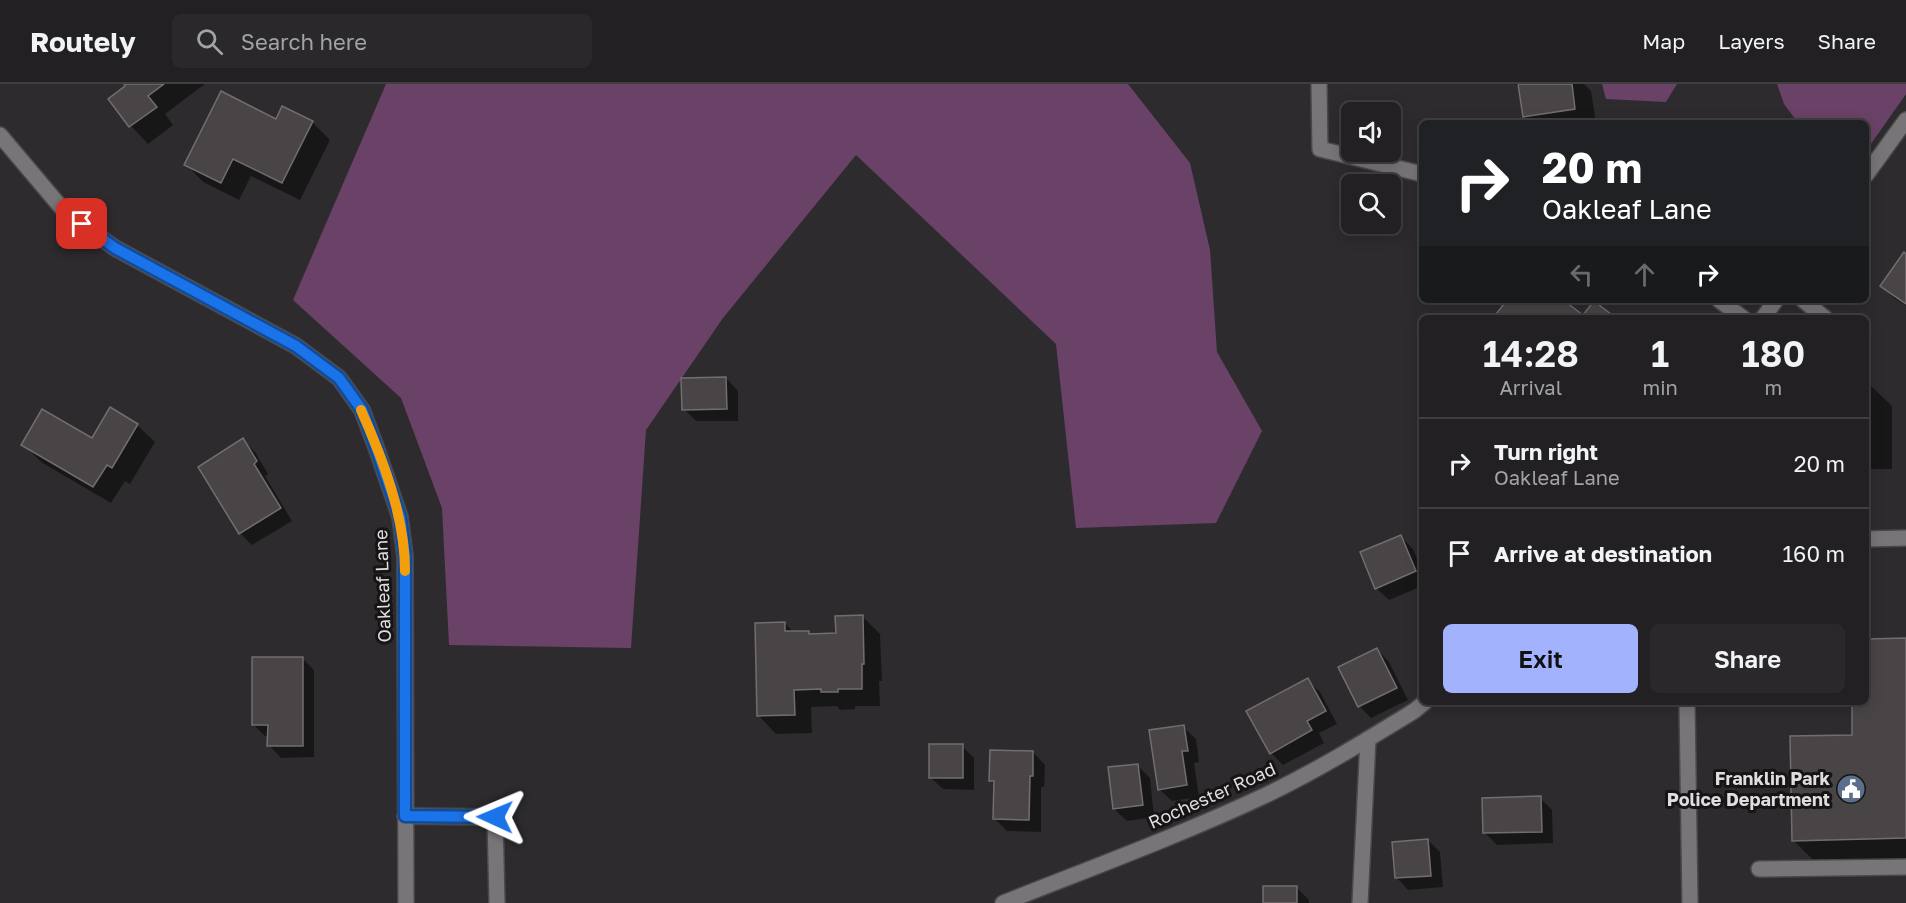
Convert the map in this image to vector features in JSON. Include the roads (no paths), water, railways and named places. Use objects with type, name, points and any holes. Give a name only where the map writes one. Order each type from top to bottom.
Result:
[{"type":"street","points":[[1318,84],[1320,149],[1419,173]]},
{"type":"street","points":[[1869,172],[1906,120]]},
{"type":"street","name":"Oakleaf Lane","points":[[0,135],[65,212],[115,248],[296,346],[339,378],[362,410],[400,517],[405,556],[406,903]]},
{"type":"street","points":[[1723,303],[1739,315]]},
{"type":"street","points":[[1764,315],[1774,303]]},
{"type":"street","points":[[1807,303],[1821,315]]},
{"type":"street","points":[[1869,539],[1906,538]]},
{"type":"street","name":"Rochester Road","points":[[1003,903],[1266,795],[1337,759],[1421,705]]},
{"type":"street","points":[[1687,705],[1690,903]]},
{"type":"street","points":[[1360,903],[1368,739]]},
{"type":"street","points":[[405,816],[495,817],[498,903]]},
{"type":"street","points":[[1759,869],[1906,867]]},
{"type":"place","name":"Franklin Park Police Department","points":[[1851,789]]}]
